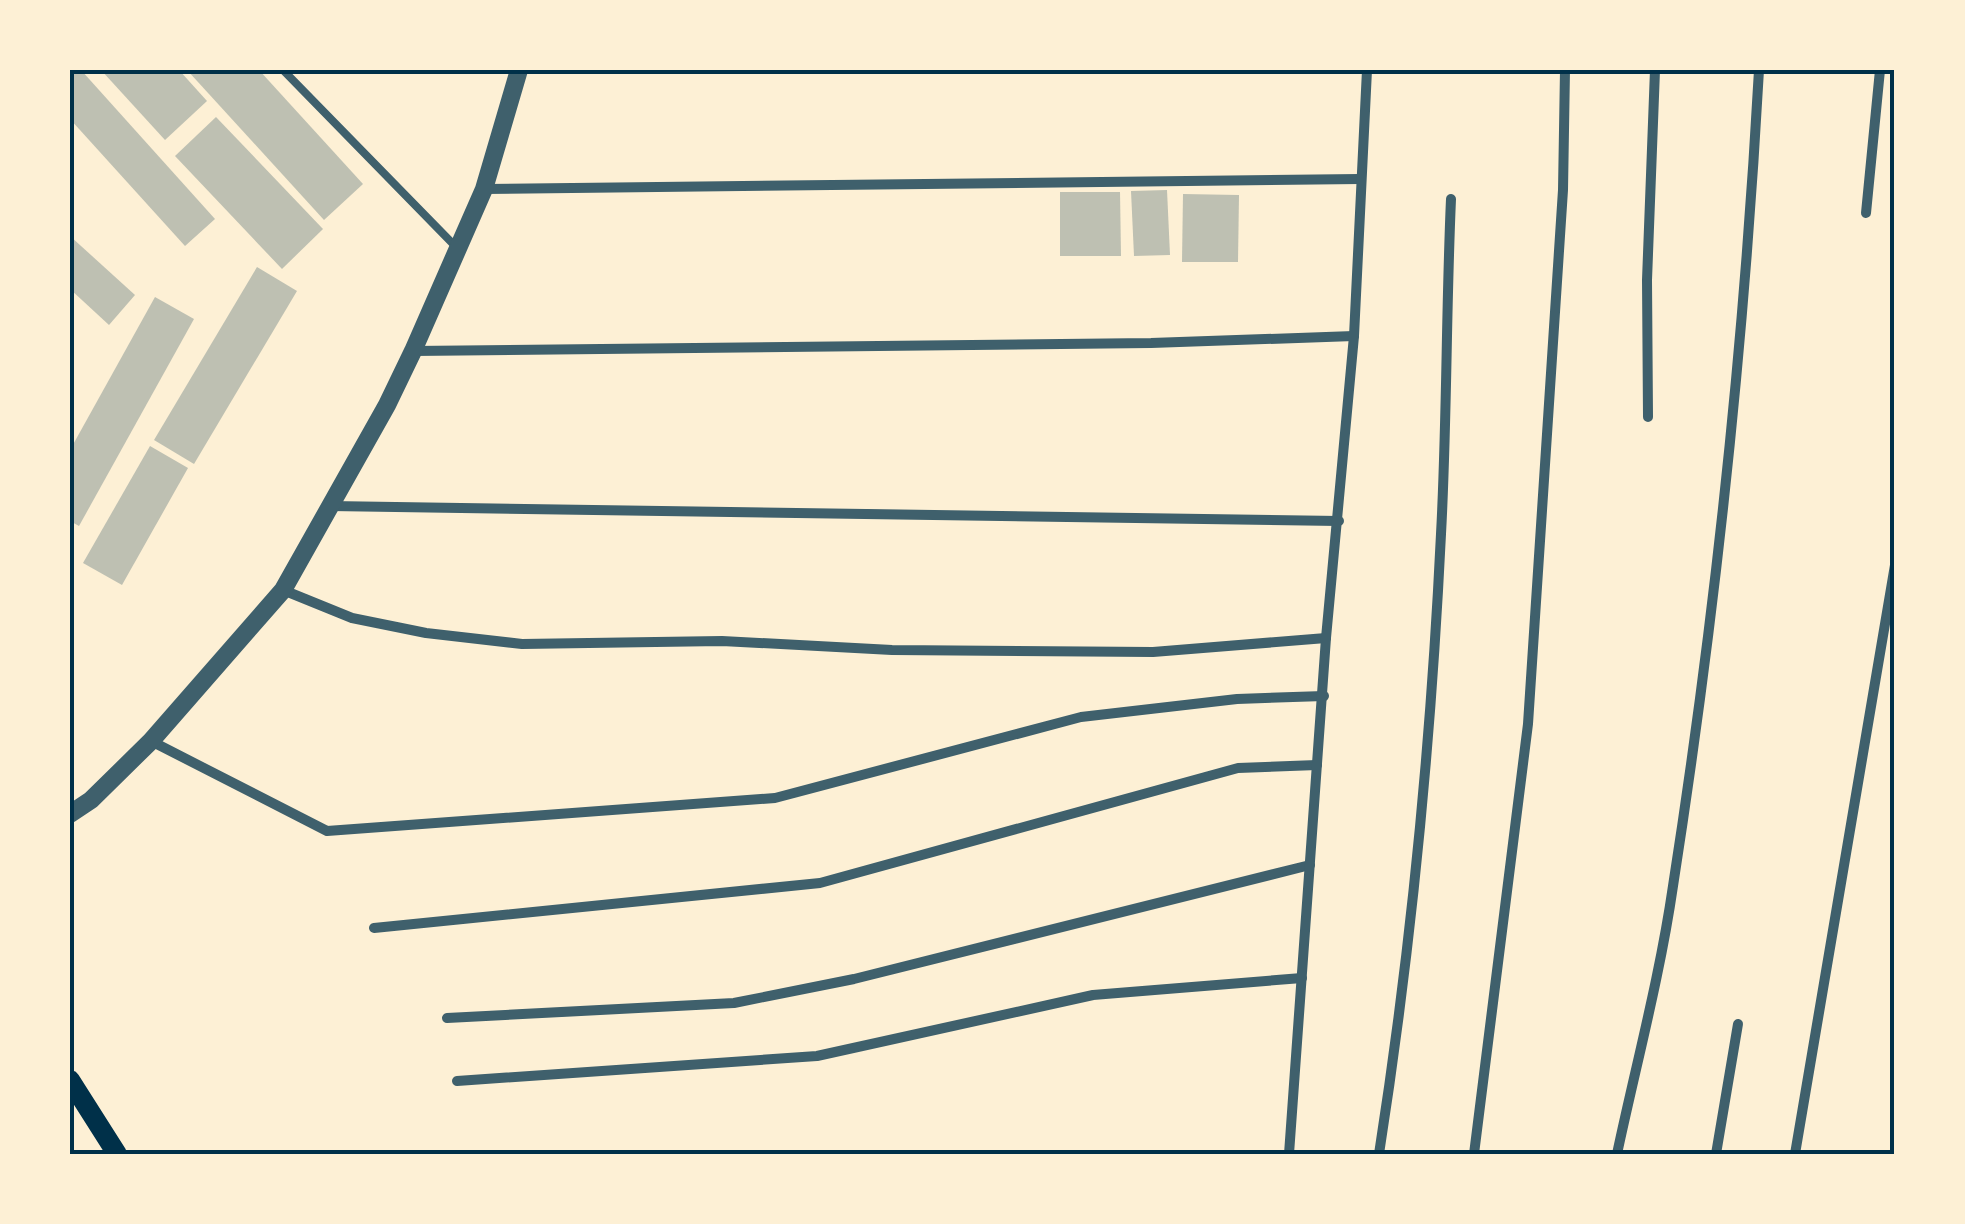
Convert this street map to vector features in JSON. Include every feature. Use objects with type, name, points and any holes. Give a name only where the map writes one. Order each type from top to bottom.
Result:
[{"type":"main road","points":[[70,1080],[117,1154]]},
{"type":"street","points":[[70,814],[92,800],[151,741],[283,590],[413,351],[484,189],[519,70]]},
{"type":"street","points":[[1289,1154],[1326,638],[1354,336],[1368,70]]},
{"type":"street","points":[[1474,1154],[1528,724],[1564,190],[1565,70]]},
{"type":"street","points":[[1648,417],[1655,70]]},
{"type":"street","points":[[1621,1153],[1673,889],[1686,794],[1748,263],[1760,70]]},
{"type":"street","points":[[1866,214],[1880,70]]},
{"type":"street","points":[[484,189],[1360,179]]},
{"type":"street","points":[[1379,1154],[1421,816],[1442,533],[1450,200]]},
{"type":"street","points":[[413,351],[1151,343],[1354,336]]},
{"type":"street","points":[[328,506],[1338,522]]},
{"type":"street","points":[[1794,1154],[1895,566]]},
{"type":"street","points":[[283,590],[352,618],[426,634],[522,644],[722,640],[892,650],[1153,652],[1326,638]]},
{"type":"street","points":[[151,741],[327,832],[775,798],[1082,717],[1237,699],[1324,696]]},
{"type":"street","points":[[374,928],[820,883],[1238,768],[1317,764]]},
{"type":"street","points":[[447,1018],[734,1003],[854,980],[1310,865]]},
{"type":"street","points":[[457,1082],[817,1056],[1093,995],[1302,978]]},
{"type":"street","points":[[1716,1154],[1738,1024]]},
{"type":"lane","points":[[283,70],[458,248]]},
{"type":"building","points":[[70,70],[81,70],[215,219],[185,246],[70,119]]},
{"type":"building","points":[[101,70],[179,70],[207,101],[165,140]]},
{"type":"building","points":[[187,70],[259,70],[363,184],[324,220]]},
{"type":"building","points":[[216,117],[323,229],[282,269],[175,156]]},
{"type":"building","points":[[1167,190],[1170,255],[1134,256],[1131,191]]},
{"type":"building","points":[[1060,192],[1120,192],[1121,256],[1060,256]]},
{"type":"building","points":[[1183,194],[1239,195],[1238,262],[1182,262]]},
{"type":"building","points":[[70,236],[135,295],[109,325],[70,289]]},
{"type":"building","points":[[257,267],[297,291],[194,464],[154,440]]},
{"type":"building","points":[[155,297],[194,319],[79,526],[70,521],[70,450]]},
{"type":"building","points":[[150,446],[188,468],[122,585],[83,563]]}]
